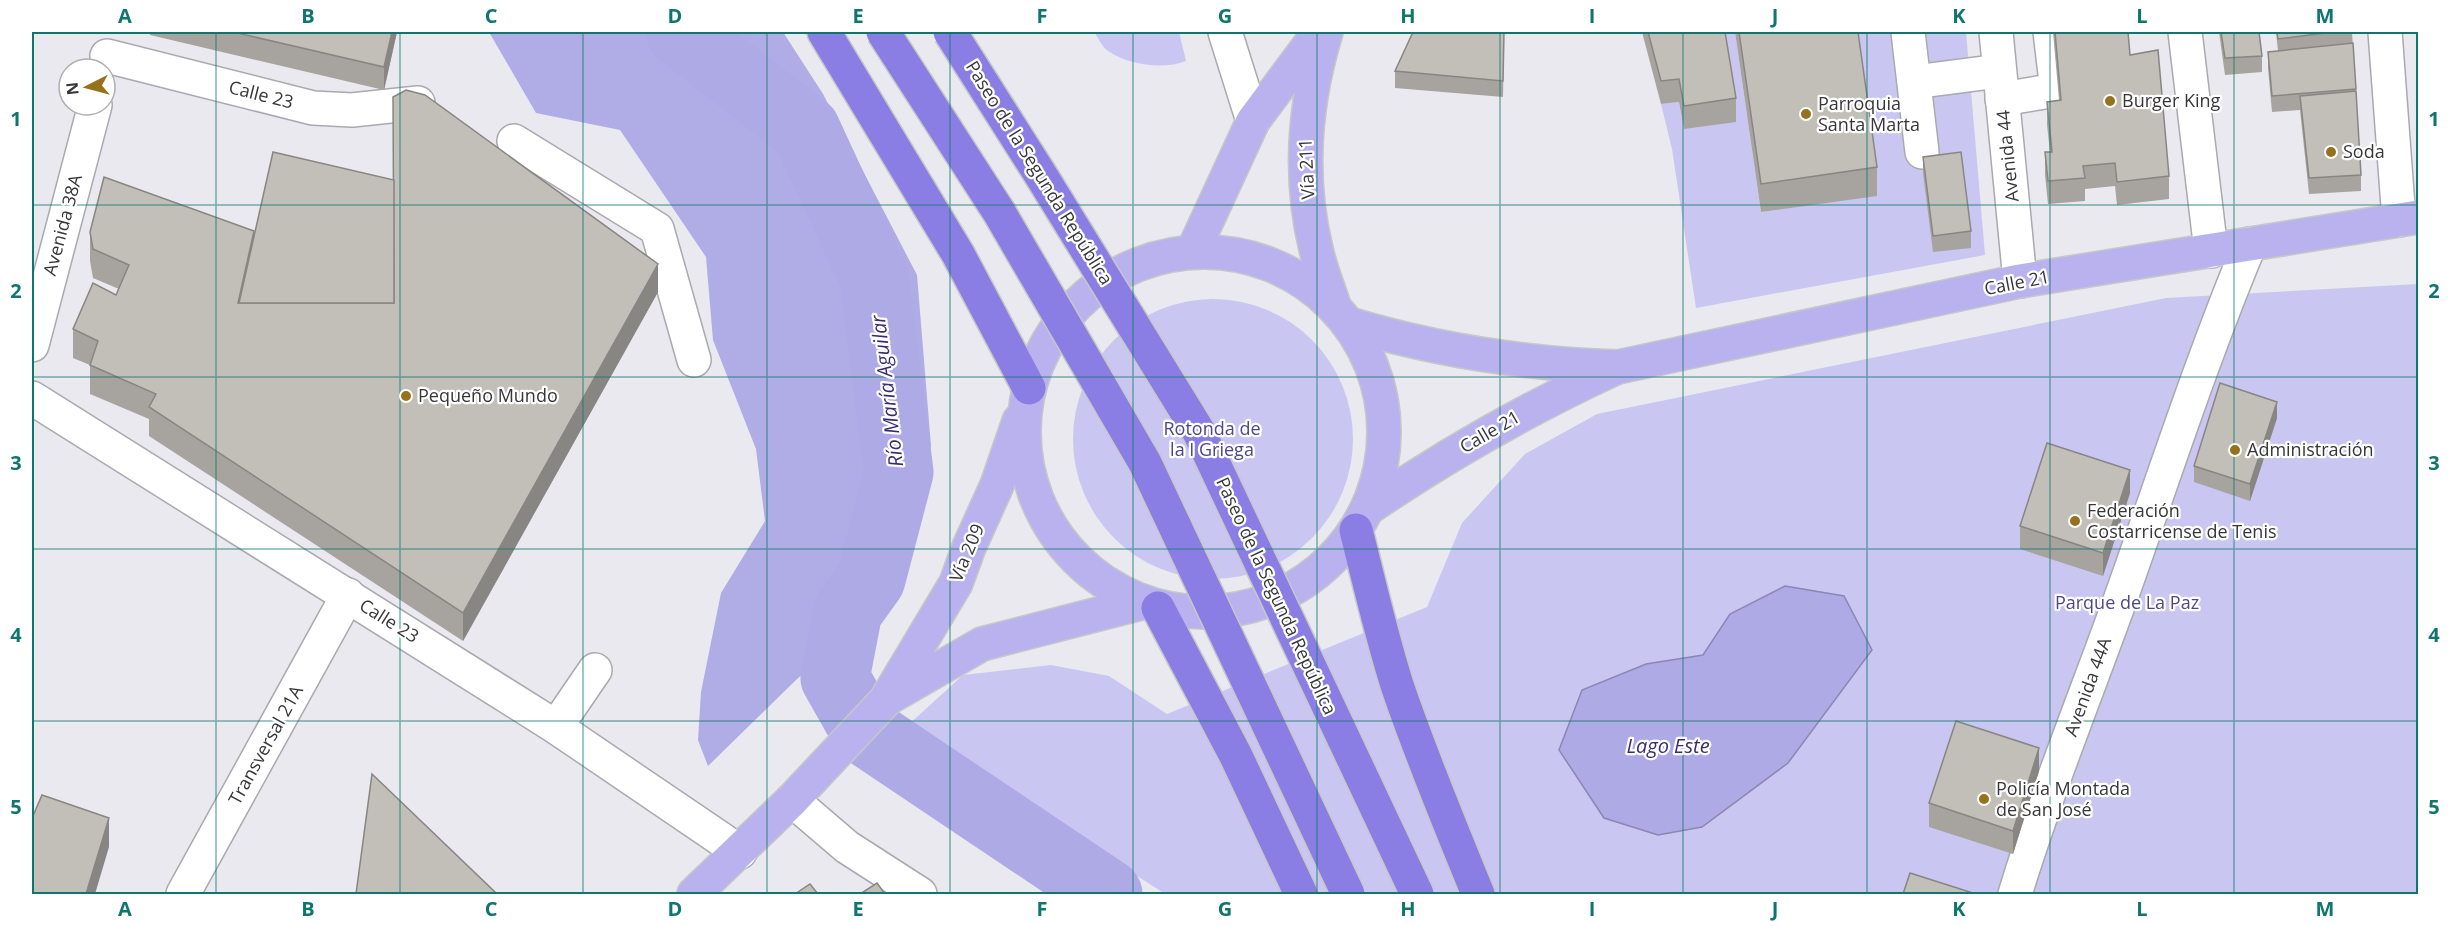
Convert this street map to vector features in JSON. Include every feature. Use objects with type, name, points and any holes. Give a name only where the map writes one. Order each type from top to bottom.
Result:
[{"type":"highway","points":[[824,32],[958,254],[1028,392]]},
{"type":"highway","points":[[883,32],[999,212],[1145,463],[1348,894]]},
{"type":"highway","name":"Paseo de la Segunda República","points":[[950,32],[1199,432],[1416,894]]},
{"type":"highway","points":[[1362,519],[1379,625],[1427,766],[1478,894]]},
{"type":"highway","points":[[1150,605],[1236,756],[1301,894]]},
{"type":"main road","points":[[1193,251],[1252,121],[1319,32]]},
{"type":"main road","name":"Vía 211","points":[[1326,32],[1314,73],[1305,131],[1306,191],[1316,249],[1342,315]]},
{"type":"main road","name":"Calle 21","points":[[1362,519],[1416,476],[1515,417],[1618,367],[2020,281],[2409,218]]},
{"type":"main road","points":[[1193,251],[1245,255],[1293,274],[1342,315],[1368,358],[1381,395],[1384,433],[1380,472],[1362,519],[1318,573],[1269,601],[1214,614],[1150,605],[1104,583],[1071,555],[1046,520],[1030,481],[1024,439],[1028,392],[1044,348],[1068,312],[1100,284],[1137,263],[1193,251]]},
{"type":"main road","name":"Calle 21","points":[[1342,315],[1402,340],[1455,352],[1564,365],[1618,367]]},
{"type":"main road","name":"Vía 209","points":[[694,894],[740,852],[886,700],[956,583],[969,547],[998,485],[1028,392]]},
{"type":"main road","name":"Vía 209","points":[[886,700],[982,644],[1150,605]]},
{"type":"street","points":[[1225,32],[1252,121]]},
{"type":"street","points":[[1908,32],[1922,152]]},
{"type":"street","name":"Avenida 44","points":[[1996,32],[2020,281]]},
{"type":"street","points":[[1914,82],[2001,85],[2057,90],[2050,32]]},
{"type":"street","points":[[2185,32],[2211,250]]},
{"type":"street","points":[[2385,32],[2409,218]]},
{"type":"street","name":"Calle 23","points":[[109,52],[313,108],[352,110],[418,103]]},
{"type":"street","name":"Avenida 38A","points":[[32,345],[92,117]]},
{"type":"street","points":[[514,141],[657,229],[694,360]]},
{"type":"street","name":"Avenida 44A","points":[[2015,894],[2042,809],[2118,605],[2223,309],[2250,244]]},
{"type":"street","name":"Calle 23","points":[[32,398],[556,727],[740,852]]},
{"type":"street","name":"Transversal 21A","points":[[183,894],[348,595]]},
{"type":"street","points":[[556,727],[595,670]]},
{"type":"street","points":[[802,789],[884,894]]},
{"type":"street","points":[[847,847],[920,894]]},
{"type":"green space","points":[[1094,32],[1179,32],[1186,61],[1167,65],[1146,65],[1126,60],[1106,49]]},
{"type":"green space","points":[[1701,32],[1735,32],[1761,212],[1877,195],[1854,32],[1966,32],[1985,255],[1696,308],[1672,149],[1661,104],[1679,102],[1684,129]]},
{"type":"green space","name":"Parque de La Paz","points":[[2418,284],[2418,894],[1165,894],[907,726],[963,675],[1051,665],[1109,676],[1167,714],[1427,607],[1462,523],[1525,454],[1597,414],[2166,298]]},
{"type":"green space","name":"Rotonda de la I Griega","points":[[1213,299],[1254,305],[1291,323],[1312,340],[1329,361],[1347,398],[1353,439],[1347,480],[1329,517],[1312,538],[1291,555],[1254,573],[1213,579],[1172,573],[1135,555],[1114,538],[1097,517],[1079,480],[1073,439],[1079,398],[1097,361],[1114,340],[1135,323],[1172,305]]},
{"type":"shaded area","points":[[489,32],[783,32],[823,94],[917,275],[931,446],[877,607],[796,680],[708,766],[698,740],[701,692],[721,593],[765,521],[756,449],[713,340],[706,257],[620,130],[536,113]]},
{"type":"water","name":"Lago Este","points":[[1785,586],[1844,596],[1872,650],[1788,763],[1702,827],[1658,835],[1604,818],[1559,750],[1582,690],[1646,664],[1703,655],[1730,614]]},
{"type":"building","points":[[233,32],[392,32],[384,67]]},
{"type":"building","points":[[1413,32],[1504,32],[1503,81],[1395,71]]},
{"type":"building","points":[[1648,32],[1725,32],[1736,98],[1684,106],[1679,79],[1661,81]]},
{"type":"building","name":"Parroquia Santa Marta","points":[[1739,32],[1858,32],[1877,167],[1761,184]]},
{"type":"building","name":"Burger King","points":[[2055,32],[2128,32],[2130,55],[2158,50],[2169,176],[2117,182],[2115,163],[2083,166],[2085,178],[2048,181],[2045,152],[2052,152],[2047,102],[2061,100]]},
{"type":"building","points":[[2221,32],[2259,32],[2262,56],[2225,58]]},
{"type":"building","points":[[2277,32],[2333,32],[2278,39]]},
{"type":"building","points":[[2353,43],[2356,89],[2272,96],[2268,52]]},
{"type":"building","name":"Pequeño Mundo","points":[[406,90],[425,95],[658,264],[463,613],[149,407],[156,394],[90,365],[98,341],[73,329],[93,283],[116,295],[129,265],[93,249],[90,232],[104,177],[254,231],[238,303],[394,303],[393,97]]},
{"type":"building","name":"Soda","points":[[2356,91],[2361,175],[2309,178],[2300,96]]},
{"type":"building","points":[[273,152],[394,180],[394,303],[239,303]]},
{"type":"building","points":[[1961,152],[1971,231],[1933,236],[1923,157]]},
{"type":"building","name":"Administración","points":[[2220,383],[2277,402],[2250,484],[2194,466]]},
{"type":"building","name":"Federación Costarricense de Tenis","points":[[2047,443],[2130,470],[2103,553],[2020,526]]},
{"type":"building","name":"Policía Montada de San José","points":[[1956,721],[2039,748],[2013,831],[1929,803]]},
{"type":"building","points":[[372,774],[496,893],[356,894]]},
{"type":"building","points":[[42,795],[109,818],[86,894],[32,894],[32,816]]},
{"type":"building","points":[[1910,873],[1976,894],[1903,894]]},
{"type":"building","points":[[877,883],[885,894],[860,894]]},
{"type":"building","points":[[810,884],[818,894],[795,894]]},
{"type":"waterway","name":"Río María Aguilar","points":[[680,32],[806,130],[874,277],[899,472],[871,579],[848,611],[835,678],[865,731],[1108,894]]},
{"type":"place","name":"Burger King","points":[[2110,101]]},
{"type":"place","name":"Parroquia Santa Marta","points":[[1806,114]]},
{"type":"place","name":"Soda","points":[[2331,152]]},
{"type":"place","name":"Pequeño Mundo","points":[[406,396]]},
{"type":"place","name":"Administración","points":[[2235,450]]},
{"type":"place","name":"Federación Costarricense de Tenis","points":[[2075,521]]},
{"type":"place","name":"Policía Montada de San José","points":[[1984,799]]}]
